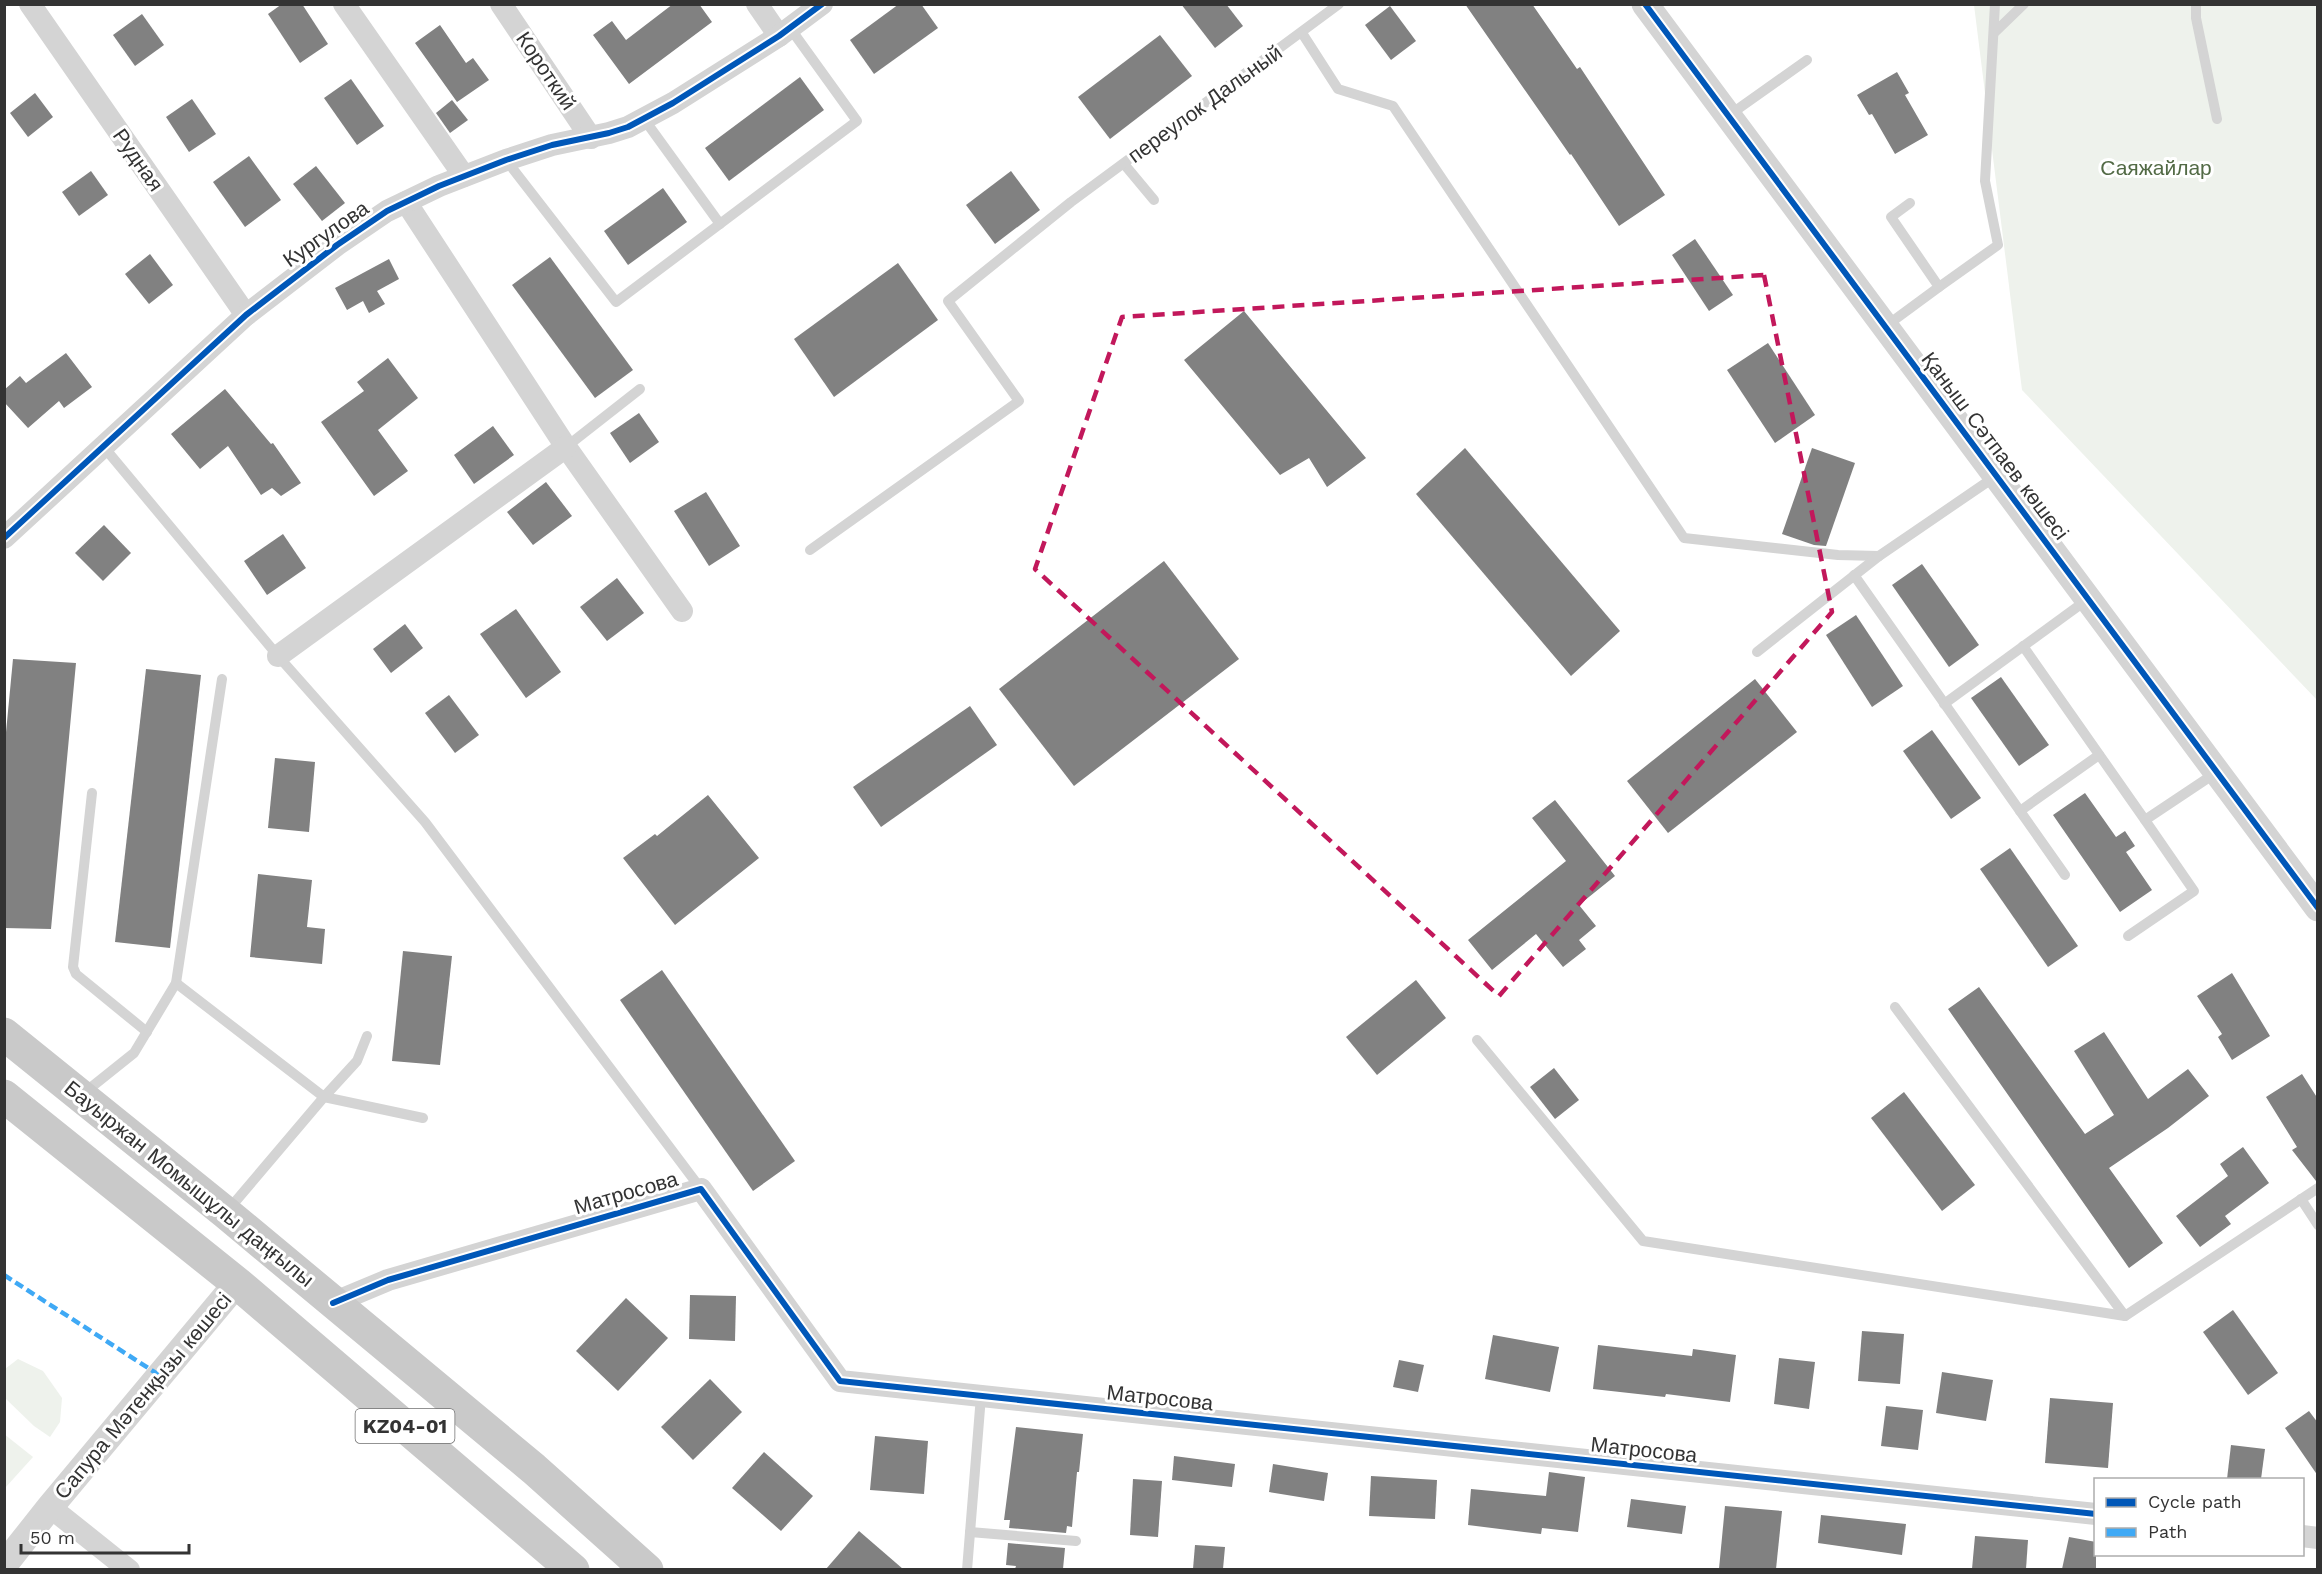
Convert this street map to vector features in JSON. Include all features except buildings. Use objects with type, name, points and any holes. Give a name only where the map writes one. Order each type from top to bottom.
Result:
[{"type":"main road","name":"Бауыржан Момышұлы даңғылы","points":[[4,1034],[226,1213],[534,1469],[647,1569]]},
{"type":"main road","name":"KZ04-01","points":[[4,1096],[237,1283],[573,1569]]},
{"type":"main road","points":[[237,1283],[267,1247]]},
{"type":"main road","points":[[498,1505],[534,1469]]},
{"type":"street","name":"Рудная","points":[[30,4],[246,315]]},
{"type":"street","points":[[344,4],[464,176]]},
{"type":"street","name":"Короткий","points":[[501,4],[591,138]]},
{"type":"street","points":[[757,4],[784,32]]},
{"type":"street","name":"Кургулова","points":[[4,538],[246,315],[371,221],[406,202],[506,160],[552,146],[609,133],[644,119],[784,32],[822,4]]},
{"type":"street","name":"Қаныш Сәтпаев көшесі","points":[[1645,4],[2318,908]]},
{"type":"street","points":[[406,202],[566,447],[682,611]]},
{"type":"street","points":[[278,656],[566,447]]},
{"type":"street","name":"Матросова","points":[[333,1303],[388,1280],[700,1189],[840,1381],[2094,1514]]},
{"type":"street","name":"Сапура Мәтенқызы көшесі","points":[[4,1565],[237,1283]]},
{"type":"street","points":[[50,1507],[129,1569]]},
{"type":"lane","name":"переулок Дальный","points":[[810,550],[1019,401],[948,301],[1071,202],[1339,4]]},
{"type":"lane","points":[[1885,326],[1998,245],[1985,181],[1995,4]]},
{"type":"lane","points":[[1995,33],[2024,4]]},
{"type":"lane","points":[[2196,4],[2196,18],[2217,119]]},
{"type":"lane","points":[[506,160],[616,303],[857,121],[784,32]]},
{"type":"lane","points":[[1302,33],[1338,89],[1393,106],[1684,538],[1838,555],[1879,556]]},
{"type":"lane","points":[[1728,116],[1808,60]]},
{"type":"lane","points":[[644,119],[720,224]]},
{"type":"lane","points":[[1124,164],[1154,200]]},
{"type":"lane","points":[[1910,203],[1891,217],[1938,287]]},
{"type":"lane","points":[[566,447],[640,389]]},
{"type":"lane","points":[[103,446],[278,656],[425,822],[700,1189]]},
{"type":"lane","points":[[1757,652],[1879,556],[1996,476]]},
{"type":"lane","points":[[1854,575],[2065,875]]},
{"type":"lane","points":[[1944,704],[2088,598]]},
{"type":"lane","points":[[2023,646],[2194,891],[2128,936]]},
{"type":"lane","points":[[82,1095],[134,1053],[176,982],[222,678]]},
{"type":"lane","points":[[2020,812],[2099,755]]},
{"type":"lane","points":[[2145,820],[2217,772]]},
{"type":"lane","points":[[92,793],[73,967],[76,974],[147,1032]]},
{"type":"lane","points":[[176,982],[324,1097],[423,1118]]},
{"type":"lane","points":[[1895,1006],[2125,1316]]},
{"type":"lane","points":[[226,1213],[357,1061],[367,1036]]},
{"type":"lane","points":[[1477,1040],[1643,1241],[2125,1316],[2318,1188]]},
{"type":"lane","points":[[2301,1199],[2318,1225]]},
{"type":"lane","points":[[967,1569],[981,1396]]},
{"type":"lane","points":[[970,1532],[1076,1541]]},
{"type":"highlighted area","points":[[1764,275],[1832,612],[1499,996],[1035,569],[1122,317]]},
{"type":"green space","name":"Саяжайлар","points":[[1974,5],[2317,5],[2317,700],[2022,390]]},
{"type":"green space","points":[[18,1359],[43,1371],[62,1398],[60,1422],[50,1437],[34,1426],[5,1398],[5,1369]]},
{"type":"green space","points":[[4,1434],[33,1457],[5,1488],[4,1488]]},
{"type":"marked path","points":[[4,1275],[159,1375]]},
{"type":"cycle path","points":[[4,538],[246,315],[337,245],[387,211],[439,186],[506,160],[552,145],[628,127],[673,103],[779,36],[822,4]]},
{"type":"cycle path","points":[[1645,4],[2318,908]]},
{"type":"cycle path","points":[[333,1303],[388,1280],[701,1189],[840,1381],[2094,1514]]}]
